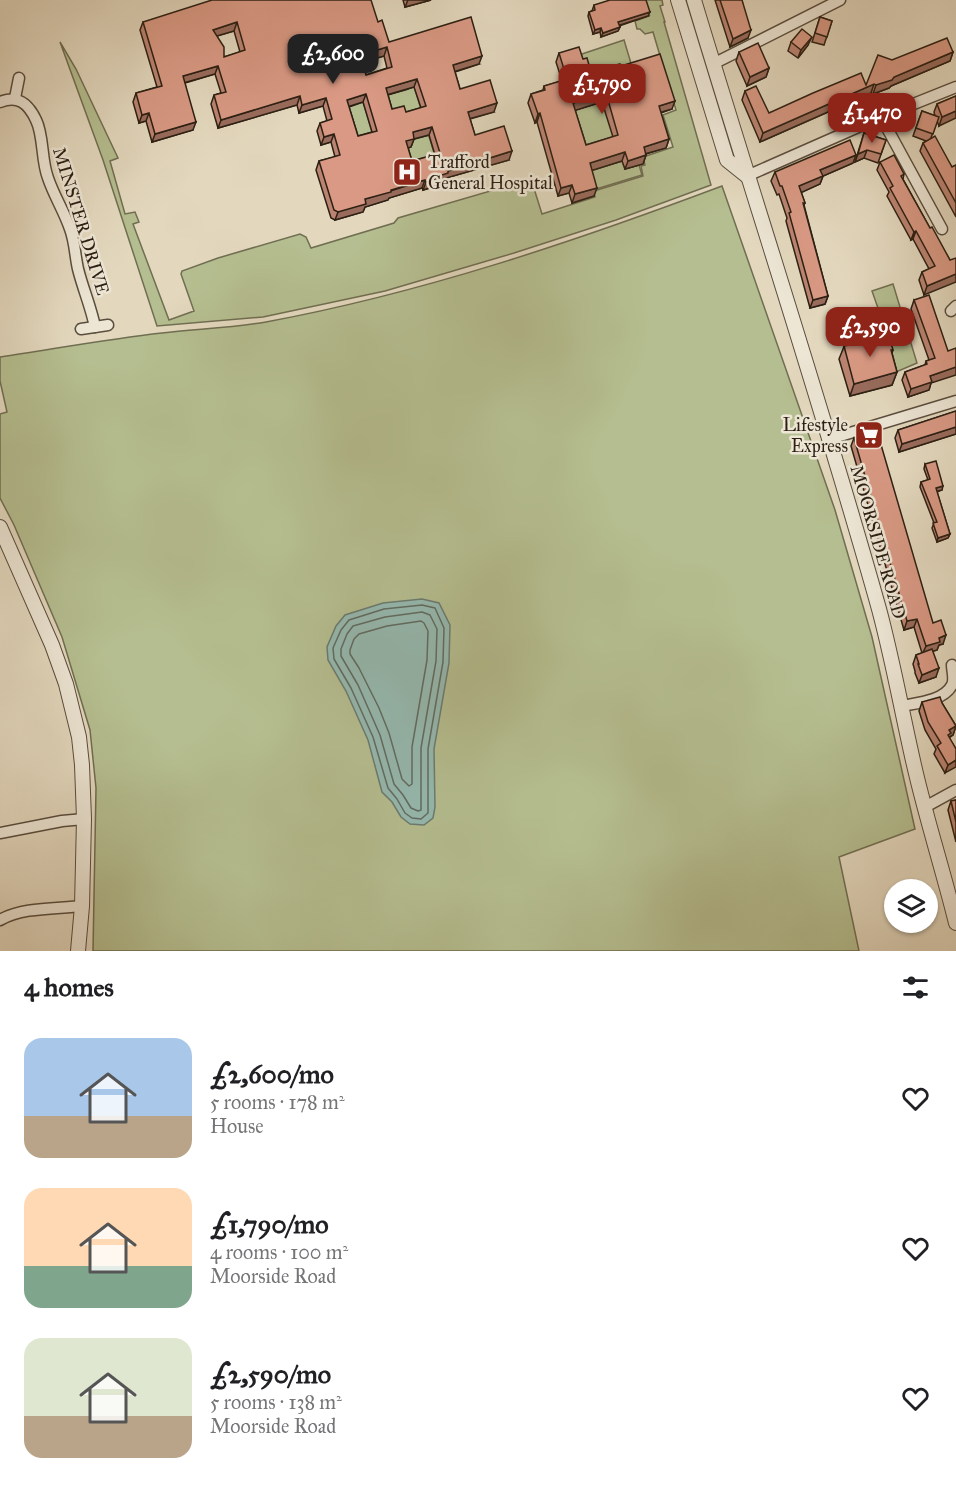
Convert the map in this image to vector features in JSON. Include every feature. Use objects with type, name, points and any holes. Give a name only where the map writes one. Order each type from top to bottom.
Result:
[{"type":"street","name":"MOORSIDE ROAD","points":[[678,0],[727,160],[747,176]]},
{"type":"street","name":"MOORSIDE ROAD","points":[[694,0],[830,440],[879,609],[914,765],[956,922]]},
{"type":"street","points":[[699,70],[840,0]]},
{"type":"street","points":[[0,102],[15,98],[19,78]]},
{"type":"street","points":[[747,176],[956,87]]},
{"type":"street","name":"MINSTER DRIVE","points":[[15,98],[25,105],[40,130],[42,154],[48,178],[71,231],[78,270],[94,327]]},
{"type":"street","points":[[881,117],[942,230]]},
{"type":"street","points":[[81,329],[108,325]]},
{"type":"street","points":[[830,440],[956,401]]},
{"type":"street","points":[[0,527],[52,645],[73,707],[79,737],[84,819],[82,906],[78,951]]},
{"type":"street","points":[[902,706],[934,700],[945,692],[952,686],[952,665]]},
{"type":"street","points":[[925,807],[956,790]]},
{"type":"street","points":[[0,833],[84,819]]},
{"type":"street","points":[[0,920],[19,913],[82,906]]},
{"type":"green space","points":[[644,0],[662,0],[663,5],[660,6],[664,22],[711,185],[616,220],[385,291],[263,317],[157,326],[103,160],[60,42],[76,69],[118,158],[110,161],[125,214],[135,212],[139,222],[133,224],[169,320],[194,311],[181,274],[182,271],[218,258],[300,234],[306,237],[311,248],[394,223],[398,218],[531,179],[542,214],[595,197],[594,191],[643,176],[641,166],[645,165],[643,157],[673,147],[663,115],[676,110],[653,32],[645,34],[637,29],[635,21],[649,16]]},
{"type":"green space","points":[[624,40],[633,70],[589,80],[576,56]]},
{"type":"green space","points":[[414,86],[424,119],[386,108],[376,97],[406,90]]},
{"type":"green space","points":[[361,95],[376,145],[358,144],[344,108]]},
{"type":"green space","points":[[604,101],[617,143],[581,154],[569,112]]},
{"type":"green space","points":[[428,133],[438,166],[417,167],[406,159],[410,141]]},
{"type":"green space","points":[[622,161],[625,169],[639,165],[642,175],[593,190],[587,172]]},
{"type":"green space","points":[[722,186],[835,510],[872,637],[915,829],[839,857],[859,951],[93,951],[96,788],[90,730],[62,637],[0,498],[0,414],[7,412],[0,381],[0,357],[142,335],[253,324],[324,310],[497,264],[610,227]]},
{"type":"green space","points":[[893,284],[917,363],[896,372],[872,291]]},
{"type":"water","points":[[422,599],[439,603],[450,625],[449,663],[434,749],[435,807],[433,818],[424,825],[410,824],[401,817],[392,802],[382,792],[368,740],[346,691],[328,660],[327,647],[336,626],[345,615],[383,603]]},
{"type":"building","points":[[212,0],[371,0],[378,22],[382,20],[389,42],[471,17],[482,56],[453,65],[460,89],[490,80],[497,103],[468,112],[475,135],[504,126],[512,151],[448,171],[439,178],[426,182],[425,180],[365,199],[366,204],[338,212],[334,210],[319,161],[340,155],[334,134],[324,137],[320,123],[332,119],[326,98],[302,105],[300,96],[221,120],[214,95],[226,92],[218,66],[183,76],[196,122],[155,134],[149,113],[142,115],[136,93],[162,86],[143,22]],"holes":[[[237,22],[245,50],[224,57],[224,47],[213,30]],[[387,47],[392,67],[366,75],[361,55]],[[417,79],[426,106],[406,112],[404,106],[392,109],[386,88]],[[366,94],[377,131],[358,136],[347,100]],[[432,127],[440,153],[412,161],[406,141],[414,139],[413,132]]]},
{"type":"building","points":[[610,0],[646,0],[650,12],[618,22],[620,27],[603,33],[601,28],[595,30],[589,12],[595,10],[594,5]]},
{"type":"building","points":[[720,0],[742,0],[751,30],[733,39]]},
{"type":"building","points":[[820,17],[832,21],[827,37],[815,33]]},
{"type":"building","points":[[802,29],[812,37],[801,50],[791,42]]},
{"type":"building","points":[[947,38],[953,52],[894,77],[892,80],[874,84],[763,133],[745,91],[756,86],[769,113],[861,73],[866,85],[878,55],[892,60]]},
{"type":"building","points":[[758,43],[769,68],[750,77],[739,52]]},
{"type":"building","points":[[579,47],[583,59],[587,58],[591,72],[660,54],[675,101],[659,106],[669,139],[644,147],[646,155],[628,161],[625,152],[590,163],[597,188],[575,194],[572,185],[561,188],[540,113],[538,114],[531,94],[545,90],[544,86],[567,79],[559,53]],"holes":[[[606,93],[618,135],[586,145],[573,103]]]},
{"type":"building","points":[[956,96],[956,111],[942,117],[937,104]]},
{"type":"building","points":[[922,111],[939,117],[933,134],[916,128]]},
{"type":"building","points":[[864,133],[886,140],[881,154],[867,150],[858,154]]},
{"type":"building","points":[[935,136],[952,167],[956,165],[956,203],[923,143]]},
{"type":"building","points":[[850,140],[856,155],[820,170],[823,176],[799,186],[828,296],[813,300],[789,213],[791,212],[775,172]]},
{"type":"building","points":[[894,155],[904,174],[901,176],[930,228],[932,227],[950,260],[956,258],[956,274],[927,286],[922,272],[935,266],[890,188],[893,186],[880,162]]},
{"type":"building","points":[[929,295],[948,351],[956,348],[956,367],[930,376],[932,382],[911,389],[905,372],[927,364],[926,361],[935,358],[914,300]]},
{"type":"building","points":[[869,333],[871,340],[889,336],[897,372],[854,384],[844,346],[849,345],[847,339]]},
{"type":"building","points":[[956,411],[956,427],[902,444],[898,430]]},
{"type":"building","points":[[877,431],[933,623],[941,620],[946,635],[939,638],[940,642],[926,646],[917,619],[907,621],[854,438]]},
{"type":"building","points":[[936,461],[943,486],[936,488],[950,534],[938,538],[933,523],[937,522],[921,482],[930,479],[925,464]]},
{"type":"building","points":[[932,649],[939,668],[922,675],[916,655]]},
{"type":"building","points":[[940,697],[956,726],[949,730],[951,733],[948,735],[956,749],[956,760],[948,765],[937,746],[941,743],[928,722],[922,702]]},
{"type":"building","points":[[956,800],[956,822],[951,801]]},
{"type":"place","name":"Trafford General Hospital","points":[[407,172]]},
{"type":"place","name":"Lifestyle Express","points":[[869,435]]}]
